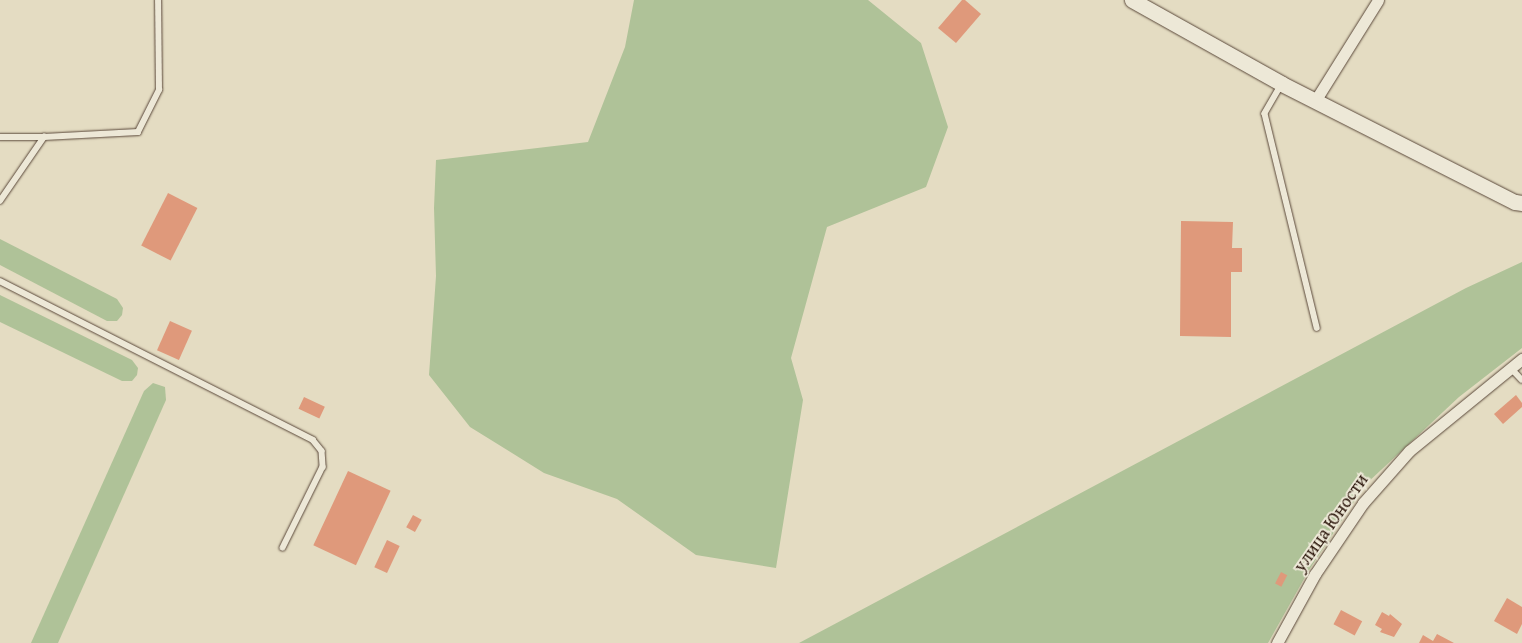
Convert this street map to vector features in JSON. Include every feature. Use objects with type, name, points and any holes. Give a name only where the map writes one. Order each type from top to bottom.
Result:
[{"type":"street","points":[[1132,0],[1282,84],[1515,202],[1522,203]]},
{"type":"street","points":[[1315,101],[1378,0]]},
{"type":"street","name":"улица Юности","points":[[1277,643],[1315,574],[1362,503],[1409,452],[1522,359]]},
{"type":"lane","points":[[0,137],[44,137],[138,132],[159,90],[158,0]]},
{"type":"lane","points":[[1282,84],[1265,114],[1317,328]]},
{"type":"lane","points":[[0,201],[44,137]]},
{"type":"lane","points":[[0,281],[313,440],[322,452],[323,467],[284,548]]},
{"type":"lane","points":[[1511,368],[1522,380]]},
{"type":"green space","points":[[634,0],[868,0],[921,43],[948,127],[926,187],[827,227],[791,358],[803,400],[776,568],[696,555],[617,499],[544,473],[470,427],[429,375],[436,276],[434,208],[436,160],[588,142],[625,47]]},
{"type":"green space","points":[[0,239],[117,299],[123,308],[122,315],[117,321],[107,321],[0,265]]},
{"type":"green space","points":[[1522,262],[1522,348],[1459,397],[1365,485],[1309,570],[1268,643],[799,643],[1466,288]]},
{"type":"green space","points":[[0,295],[132,360],[138,368],[137,375],[132,381],[122,381],[0,322]]},
{"type":"green space","points":[[153,383],[165,387],[166,400],[58,643],[31,643],[144,391]]},
{"type":"building","points":[[962,0],[965,0],[981,14],[956,43],[938,28]]},
{"type":"building","points":[[168,193],[197,208],[171,261],[141,246]]},
{"type":"building","points":[[1181,221],[1233,222],[1232,248],[1242,248],[1242,272],[1231,272],[1231,337],[1180,336]]},
{"type":"building","points":[[170,321],[192,331],[179,360],[157,350]]},
{"type":"building","points":[[1516,395],[1522,403],[1522,407],[1503,424],[1494,414]]},
{"type":"building","points":[[304,397],[325,407],[319,419],[299,409]]},
{"type":"building","points":[[348,471],[391,491],[356,565],[313,545]]},
{"type":"building","points":[[413,515],[422,520],[415,532],[406,527]]},
{"type":"building","points":[[387,540],[400,546],[387,573],[374,567]]},
{"type":"building","points":[[1281,572],[1287,575],[1281,587],[1275,584]]},
{"type":"building","points":[[1507,598],[1522,607],[1522,624],[1517,634],[1494,621]]},
{"type":"building","points":[[1341,610],[1362,621],[1355,635],[1333,624]]},
{"type":"building","points":[[1382,612],[1389,616],[1390,614],[1402,624],[1394,637],[1380,632],[1382,629],[1375,625]]},
{"type":"building","points":[[1437,634],[1454,643],[1419,643],[1423,635],[1433,641]]}]
